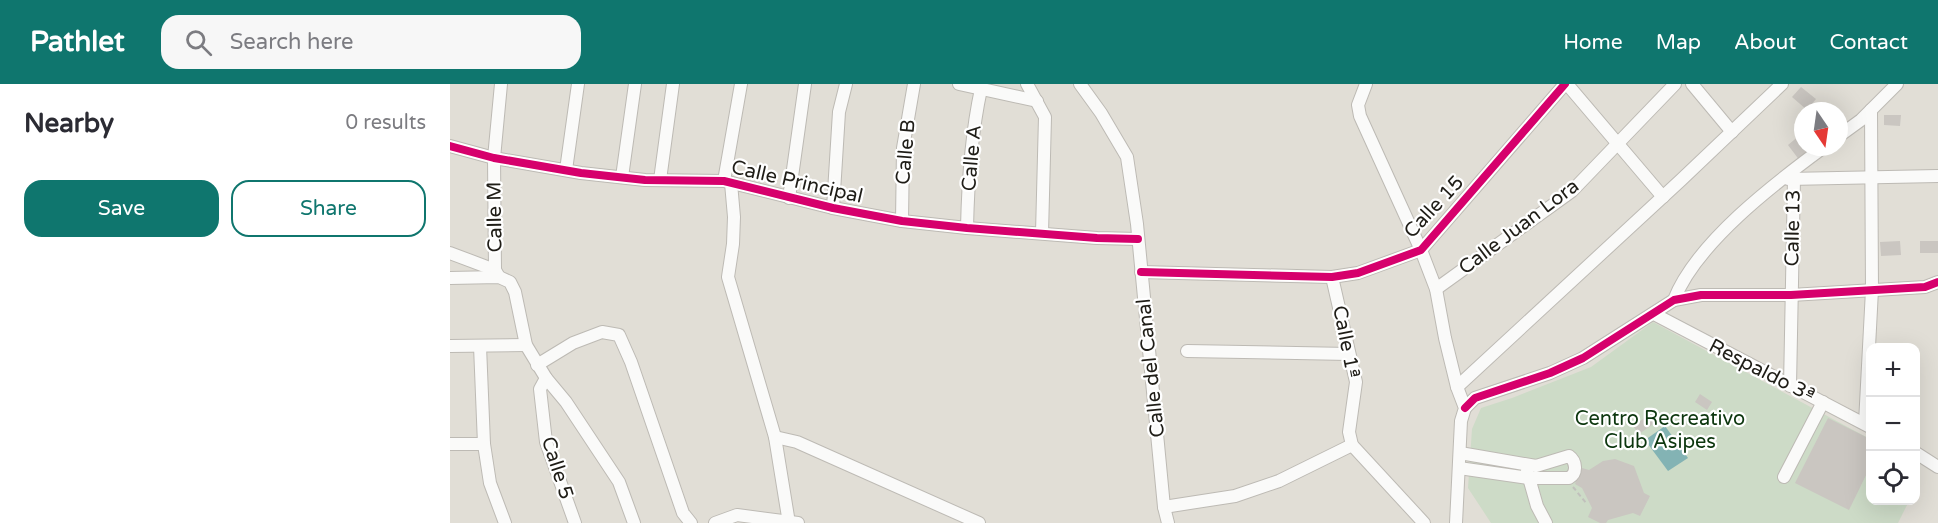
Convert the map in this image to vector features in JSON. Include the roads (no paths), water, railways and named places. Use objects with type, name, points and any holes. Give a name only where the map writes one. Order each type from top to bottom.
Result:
[{"type":"street","name":"Calle M","points":[[501,84],[494,158],[501,276],[515,292],[526,345],[537,365],[566,402],[619,482],[634,523]]},
{"type":"street","points":[[566,171],[578,84]]},
{"type":"street","points":[[622,177],[635,84]]},
{"type":"street","points":[[660,180],[673,84]]},
{"type":"street","points":[[715,523],[736,515],[792,523],[775,437],[728,277],[734,217],[727,182],[741,84]]},
{"type":"street","points":[[789,198],[805,84]]},
{"type":"street","points":[[833,208],[839,112],[846,84]]},
{"type":"street","name":"Calle B","points":[[902,221],[903,148],[914,84]]},
{"type":"street","points":[[959,84],[1037,101]]},
{"type":"street","points":[[1027,84],[1045,117],[1042,233]]},
{"type":"street","name":"Calle del Canal","points":[[1080,84],[1101,113],[1127,157],[1142,272],[1164,507],[1168,523]]},
{"type":"street","points":[[1366,84],[1359,105],[1360,116],[1421,250],[1436,289],[1445,338],[1465,408]]},
{"type":"street","points":[[1566,84],[1663,197]]},
{"type":"street","name":"Calle 15","points":[[1142,272],[1332,277],[1358,273],[1421,250],[1566,84]]},
{"type":"street","name":"Calle Juan Lora","points":[[1436,289],[1572,191],[1676,84]]},
{"type":"street","points":[[1692,84],[1732,132]]},
{"type":"street","points":[[1458,387],[1782,84]]},
{"type":"street","points":[[1848,129],[1897,84]]},
{"type":"street","name":"Calle A","points":[[967,228],[974,122],[981,89]]},
{"type":"street","points":[[1869,397],[1872,290],[1871,110]]},
{"type":"street","name":"Calle Principal","points":[[450,146],[494,158],[566,171],[660,180],[727,182],[833,208],[902,221],[967,228],[1138,239]]},
{"type":"street","points":[[1674,300],[1688,271],[1719,235],[1780,179],[1812,156]]},
{"type":"street","points":[[1780,179],[1938,176]]},
{"type":"street","name":"Calle 13","points":[[1790,386],[1794,178]]},
{"type":"street","points":[[450,253],[501,276]]},
{"type":"street","points":[[450,278],[501,276]]},
{"type":"street","name":"Calle 1ª","points":[[1332,277],[1356,382],[1349,432],[1352,445]]},
{"type":"street","points":[[1456,523],[1461,421],[1465,408],[1475,398],[1550,373],[1583,358],[1674,300],[1701,295],[1791,295],[1937,284]]},
{"type":"street","name":"Respaldo 3ª","points":[[1654,314],[1866,424]]},
{"type":"street","points":[[537,365],[573,343],[602,332],[619,335],[631,362],[683,513],[691,523]]},
{"type":"street","points":[[450,346],[526,345]]},
{"type":"street","points":[[480,346],[484,444],[490,483],[505,523]]},
{"type":"street","points":[[1188,351],[1349,354]]},
{"type":"street","name":"Calle 5","points":[[546,378],[540,389],[546,442],[575,523]]},
{"type":"street","points":[[1784,477],[1823,402]]},
{"type":"street","points":[[775,437],[797,442],[979,523]]},
{"type":"street","points":[[450,444],[484,444]]},
{"type":"street","points":[[1164,507],[1235,496],[1279,481],[1352,445],[1424,523]]},
{"type":"street","points":[[1460,453],[1527,472],[1536,466],[1569,456],[1573,459],[1575,470],[1573,476],[1565,478],[1527,472],[1460,468]]},
{"type":"street","points":[[1920,456],[1938,467]]},
{"type":"street","points":[[1527,472],[1537,506],[1546,523]]},
{"type":"water","points":[[1665,426],[1688,458],[1668,471],[1645,440]]},
{"type":"park label","name":"Centro Recreativo Club Asipes","points":[[1660,430]]}]
